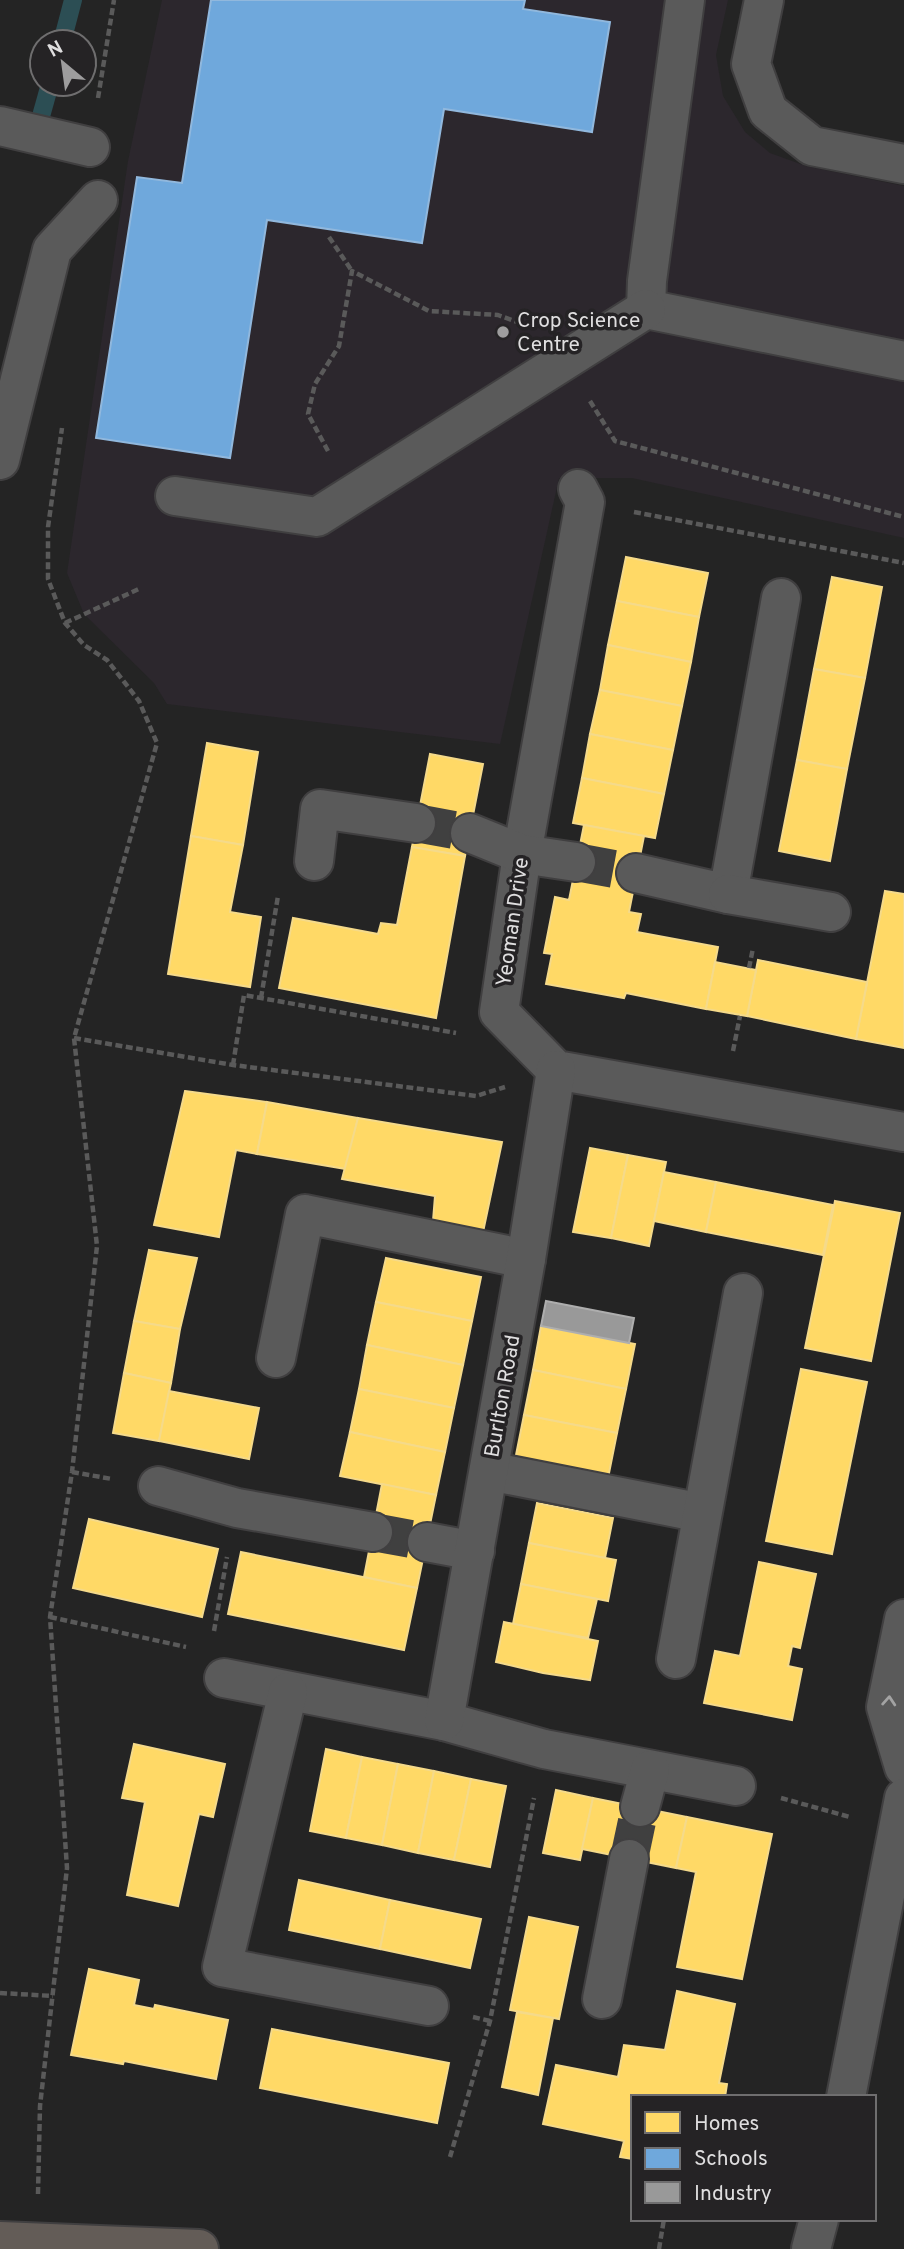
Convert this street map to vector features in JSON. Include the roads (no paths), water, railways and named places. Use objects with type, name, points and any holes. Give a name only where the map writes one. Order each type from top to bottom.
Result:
[{"type":"main road","points":[[19,2242],[199,2249]]},
{"type":"street","points":[[646,309],[647,281],[685,0]]},
{"type":"street","points":[[764,0],[751,64],[768,111],[812,146],[904,164]]},
{"type":"street","points":[[0,126],[90,146]]},
{"type":"street","points":[[0,460],[52,250],[98,200]]},
{"type":"street","points":[[176,496],[317,517],[646,309],[904,361]]},
{"type":"street","name":"Yeoman Drive","points":[[556,1070],[499,1012],[581,495]]},
{"type":"street","points":[[728,894],[781,598]]},
{"type":"street","points":[[314,861],[320,809],[416,823]]},
{"type":"street","points":[[470,833],[522,854],[576,862]]},
{"type":"street","points":[[636,873],[728,894],[831,912]]},
{"type":"street","points":[[556,1070],[904,1132]]},
{"type":"street","name":"Burlton Road","points":[[444,1721],[526,1259],[556,1070]]},
{"type":"street","points":[[276,1358],[305,1214],[526,1259]]},
{"type":"street","points":[[676,1659],[743,1293]]},
{"type":"street","points":[[489,1471],[702,1513]]},
{"type":"street","points":[[158,1486],[237,1508],[373,1532]]},
{"type":"street","points":[[427,1542],[475,1551]]},
{"type":"street","points":[[904,1619],[886,1707],[904,1767]]},
{"type":"street","points":[[224,1678],[444,1721],[544,1749],[736,1786]]},
{"type":"street","points":[[288,1692],[222,1967],[429,2006]]},
{"type":"street","points":[[640,1807],[650,1770]]},
{"type":"street","points":[[846,2095],[901,1814]]},
{"type":"street","points":[[602,1999],[629,1859]]},
{"type":"street","points":[[811,2249],[818,2221]]},
{"type":"waterway","points":[[66,28],[73,0]]},
{"type":"waterway","points":[[38,127],[46,98]]},
{"type":"tunnel","points":[[416,823],[470,833]]},
{"type":"tunnel","points":[[576,862],[636,873]]},
{"type":"tunnel","points":[[373,1532],[427,1542]]},
{"type":"tunnel","points":[[629,1859],[640,1807]]},
{"type":"place","name":"Crop Science Centre","points":[[503,332]]}]
